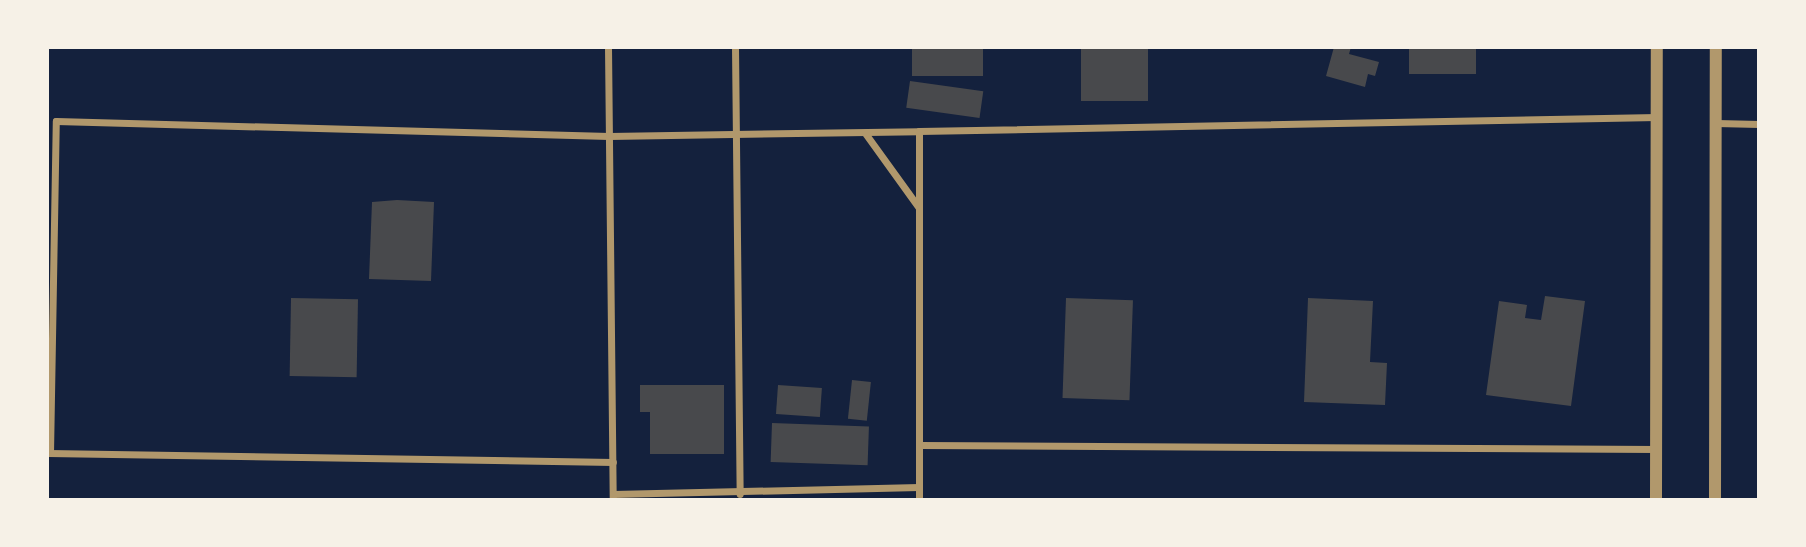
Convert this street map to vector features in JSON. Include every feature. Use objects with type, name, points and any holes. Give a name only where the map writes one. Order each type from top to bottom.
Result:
[{"type":"street","points":[[608,47],[613,497],[919,487]]},
{"type":"street","points":[[735,47],[740,494]]},
{"type":"street","points":[[1656,500],[1657,47]]},
{"type":"street","points":[[1715,500],[1716,47]]},
{"type":"street","points":[[47,121],[609,136],[1657,117]]},
{"type":"street","points":[[56,121],[48,453],[613,462]]},
{"type":"street","points":[[1716,123],[1759,124]]},
{"type":"street","points":[[919,131],[919,500]]},
{"type":"street","points":[[865,133],[919,208]]},
{"type":"street","points":[[920,445],[1656,449]]},
{"type":"building","points":[[912,47],[983,47],[983,76],[912,76]]},
{"type":"building","points":[[1081,47],[1148,47],[1148,101],[1081,101]]},
{"type":"building","points":[[1334,47],[1351,47],[1349,54],[1379,62],[1375,76],[1368,74],[1365,87],[1326,76]]},
{"type":"building","points":[[1409,47],[1476,47],[1476,74],[1409,74]]},
{"type":"building","points":[[910,81],[983,91],[980,118],[906,108]]},
{"type":"building","points":[[372,202],[434,202],[431,281],[369,279]]},
{"type":"building","points":[[1545,296],[1585,301],[1571,406],[1486,395],[1499,301],[1527,305],[1525,318],[1541,320]]},
{"type":"building","points":[[291,298],[358,299],[357,377],[290,376]]},
{"type":"building","points":[[1066,298],[1133,300],[1129,400],[1063,398]]},
{"type":"building","points":[[1308,298],[1373,301],[1370,362],[1387,363],[1385,405],[1304,402]]},
{"type":"building","points":[[852,380],[871,382],[867,421],[848,419]]},
{"type":"building","points":[[640,385],[724,385],[724,454],[650,454],[650,412],[640,412]]},
{"type":"building","points":[[778,385],[822,388],[820,417],[776,414]]},
{"type":"building","points":[[772,423],[869,426],[868,465],[771,462]]}]
